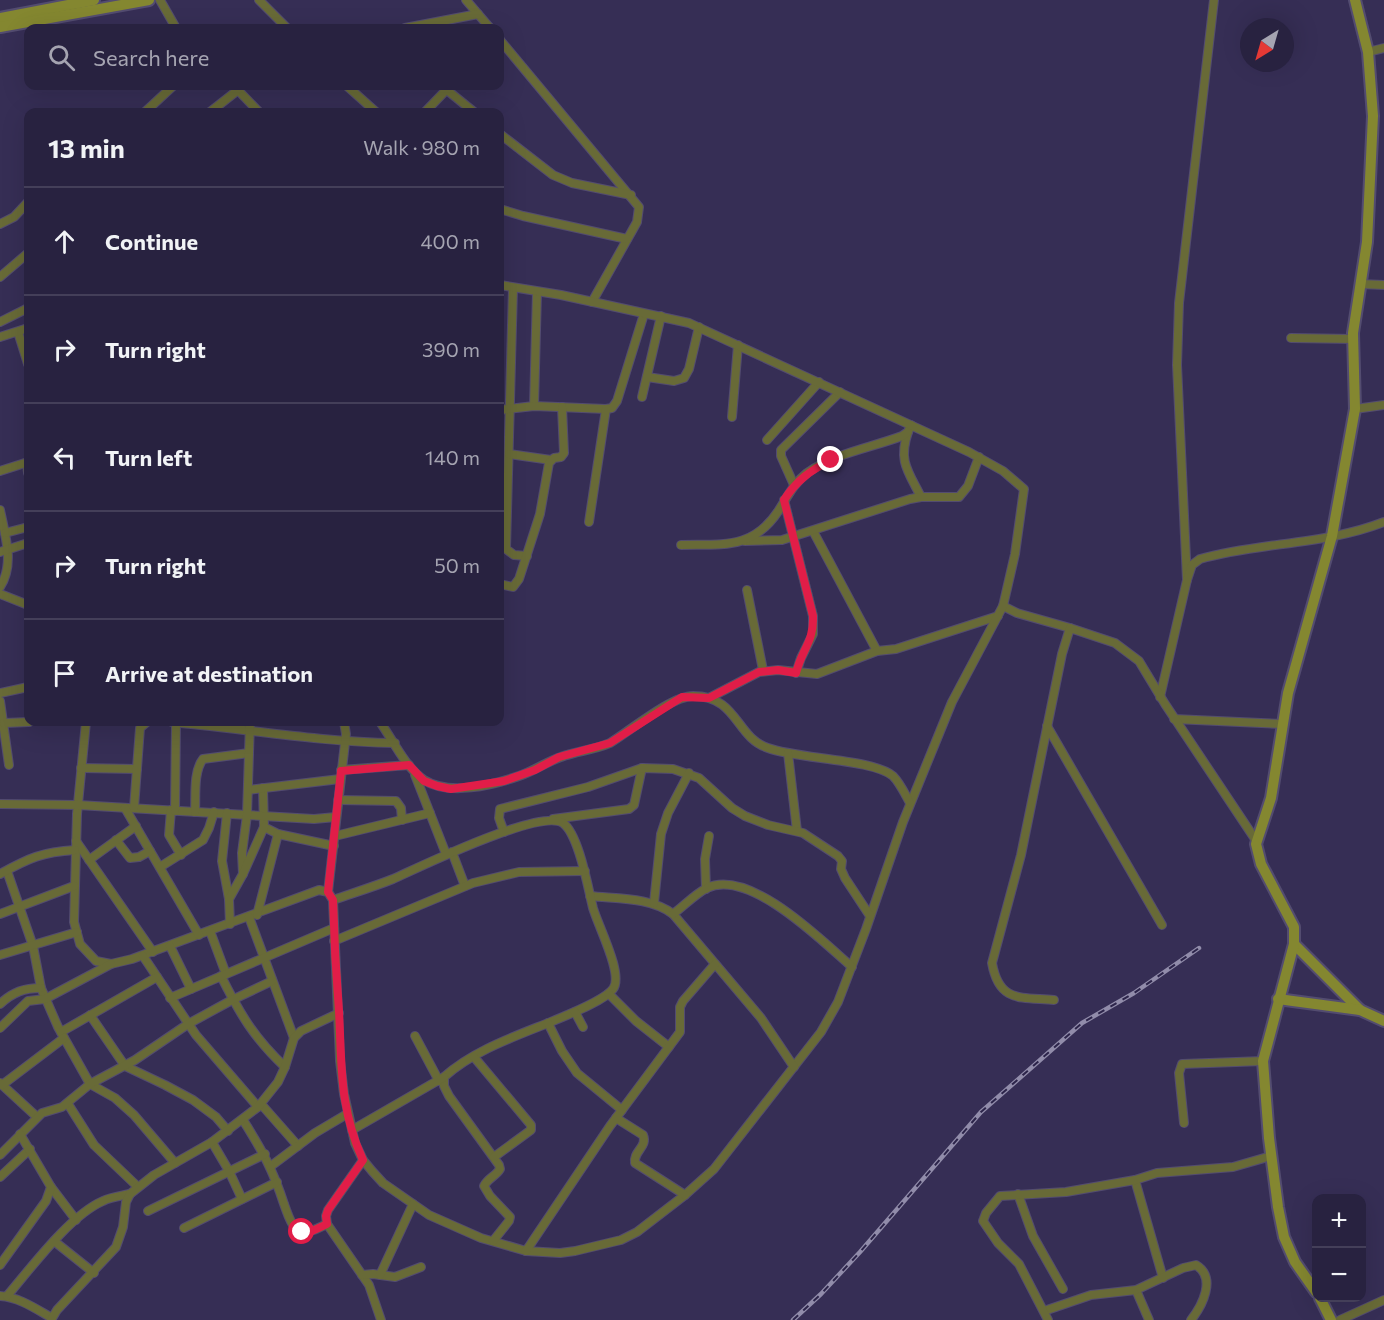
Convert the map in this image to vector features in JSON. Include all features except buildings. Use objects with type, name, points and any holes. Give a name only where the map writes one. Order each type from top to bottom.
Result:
[{"type":"street","points":[[3,22],[94,0]]},
{"type":"street","points":[[3,22],[149,0]]},
{"type":"street","points":[[160,0],[174,24]]},
{"type":"street","points":[[259,0],[283,24]]},
{"type":"street","points":[[466,0],[487,24]]},
{"type":"street","points":[[1187,580],[1177,365],[1179,303],[1214,0]]},
{"type":"street","points":[[1312,1285],[1295,1262],[1284,1237],[1271,1156],[1263,1061],[1294,944],[1294,927],[1257,854],[1257,842],[1271,798],[1288,693],[1332,536],[1355,409],[1354,339],[1366,242],[1372,116],[1368,52],[1355,0]]},
{"type":"street","points":[[426,24],[478,14]]},
{"type":"street","points":[[504,45],[639,207],[639,216],[592,302]]},
{"type":"street","points":[[1368,52],[1384,48]]},
{"type":"street","points":[[149,108],[168,90]]},
{"type":"street","points":[[214,108],[234,90]]},
{"type":"street","points":[[238,90],[255,108]]},
{"type":"street","points":[[351,90],[372,108]]},
{"type":"street","points":[[428,108],[443,90]]},
{"type":"street","points":[[449,90],[470,108]]},
{"type":"street","points":[[504,137],[553,175],[572,183],[631,195]]},
{"type":"street","points":[[0,224],[14,218],[24,207]]},
{"type":"street","points":[[504,210],[627,239]]},
{"type":"street","points":[[1,275],[24,257]]},
{"type":"street","points":[[1360,284],[1384,285]]},
{"type":"street","points":[[345,726],[346,734],[328,892],[333,900],[340,1061],[347,1114],[363,1160],[383,1183],[429,1215],[494,1242],[526,1251],[560,1253],[621,1240],[637,1232],[714,1169],[821,1032],[838,1002],[910,803],[952,702],[1003,606],[1015,554],[1024,489],[1013,478],[979,457],[909,429],[840,392],[699,327],[662,316],[504,286]]},
{"type":"street","points":[[513,288],[507,549],[514,555],[526,556]]},
{"type":"street","points":[[534,406],[537,292]]},
{"type":"street","points":[[0,321],[24,310]]},
{"type":"street","points":[[504,410],[534,406],[606,410],[612,408],[617,401],[644,314]]},
{"type":"street","points":[[642,398],[662,316]]},
{"type":"street","points":[[647,377],[674,381],[684,378],[689,369],[699,327]]},
{"type":"street","points":[[0,337],[24,330]]},
{"type":"street","points":[[18,332],[24,351]]},
{"type":"street","points":[[1291,338],[1354,339]]},
{"type":"street","points":[[732,417],[738,345]]},
{"type":"street","points":[[766,440],[819,382]]},
{"type":"street","points":[[794,485],[781,456],[781,450],[840,392]]},
{"type":"street","points":[[1355,409],[1384,405]]},
{"type":"street","points":[[509,454],[551,460],[561,457],[564,453],[562,407]]},
{"type":"street","points":[[588,522],[606,410]]},
{"type":"street","points":[[744,541],[766,526],[794,485],[808,473],[831,460],[896,439],[909,429]]},
{"type":"street","points":[[909,429],[903,445],[903,460],[921,497]]},
{"type":"street","points":[[681,545],[744,541],[772,542],[921,497],[959,497],[968,486],[979,457]]},
{"type":"street","points":[[504,585],[513,587],[516,585],[540,514],[551,460]]},
{"type":"street","points":[[0,471],[24,463]]},
{"type":"street","points":[[784,500],[813,616],[813,634],[796,673]]},
{"type":"street","points":[[0,512],[5,533],[6,574],[0,587]]},
{"type":"street","points":[[1160,697],[1187,580],[1192,566],[1200,559],[1332,536],[1384,522]]},
{"type":"street","points":[[5,533],[24,527]]},
{"type":"street","points":[[813,531],[877,651]]},
{"type":"street","points":[[4,551],[24,544]]},
{"type":"street","points":[[747,590],[763,670]]},
{"type":"street","points":[[0,594],[24,603]]},
{"type":"street","points":[[1003,606],[1017,613],[1105,639],[1132,654],[1139,661],[1160,697],[1257,842]]},
{"type":"street","points":[[709,698],[763,670],[817,674],[877,651],[896,649],[998,616]]},
{"type":"street","points":[[1054,999],[1009,994],[999,986],[992,963],[1021,855],[1062,654],[1070,628]]},
{"type":"street","points":[[0,693],[24,688]]},
{"type":"street","points":[[383,726],[412,768],[424,781],[451,789],[504,781],[535,770],[559,757],[610,743],[682,697],[709,698],[729,709],[744,729],[762,746],[788,753],[881,769],[897,781],[910,803]]},
{"type":"street","points":[[0,705],[9,765]]},
{"type":"street","points":[[1174,718],[1283,724]]},
{"type":"street","points":[[4,723],[24,722]]},
{"type":"street","points":[[86,726],[75,850],[74,922],[80,944],[96,961],[111,964]]},
{"type":"street","points":[[142,726],[140,728],[137,769],[130,808],[136,826],[199,935]]},
{"type":"street","points":[[174,726],[173,811],[169,835],[181,855]]},
{"type":"street","points":[[243,874],[242,853],[247,814],[250,726]]},
{"type":"street","points":[[256,726],[345,742],[395,743]]},
{"type":"street","points":[[1047,726],[1162,925]]},
{"type":"street","points":[[195,812],[198,773],[203,759],[249,753]]},
{"type":"street","points":[[788,753],[797,831]]},
{"type":"street","points":[[81,768],[137,769]]},
{"type":"street","points":[[248,790],[341,775],[412,768]]},
{"type":"street","points":[[412,768],[430,813],[465,886]]},
{"type":"street","points":[[504,832],[499,818],[500,809],[588,787],[642,768],[673,769],[688,773],[709,785],[745,816],[768,825],[797,831],[818,841],[842,861],[841,869],[845,878],[870,916]]},
{"type":"street","points":[[333,900],[528,823],[628,809],[634,805],[642,768]]},
{"type":"street","points":[[654,903],[661,834],[668,813],[688,773]]},
{"type":"street","points":[[229,899],[243,874],[264,826],[263,788]]},
{"type":"street","points":[[338,800],[396,801],[401,808],[402,820]]},
{"type":"street","points":[[0,804],[78,805],[314,819],[336,817]]},
{"type":"street","points":[[160,867],[203,840],[213,812]]},
{"type":"street","points":[[227,813],[222,861],[229,899],[230,924]]},
{"type":"street","points":[[335,836],[430,813]]},
{"type":"street","points":[[352,1130],[441,1079],[474,1057],[575,1012],[609,994],[615,987],[616,973],[572,834],[563,824],[551,819]]},
{"type":"street","points":[[89,860],[136,826]]},
{"type":"street","points":[[264,826],[278,834],[334,846]]},
{"type":"street","points":[[278,834],[253,916],[264,958],[294,1038]]},
{"type":"street","points":[[706,888],[705,859],[709,836]]},
{"type":"street","points":[[116,840],[130,858],[139,857],[150,850]]},
{"type":"street","points":[[76,841],[153,952]]},
{"type":"street","points":[[75,850],[45,853],[3,872],[20,905],[33,946],[45,999],[90,1084],[115,1098],[134,1115],[175,1163]]},
{"type":"street","points":[[334,941],[465,886],[519,872],[585,871]]},
{"type":"street","points":[[0,914],[74,886]]},
{"type":"street","points":[[674,914],[706,888],[729,886],[751,892],[785,909],[852,967]]},
{"type":"street","points":[[0,1028],[15,1015],[23,1004],[34,999],[45,999],[111,964],[142,956],[319,890],[328,892]]},
{"type":"street","points":[[590,896],[654,903],[674,914],[761,1018],[794,1067]]},
{"type":"street","points":[[170,998],[334,928]]},
{"type":"street","points":[[210,931],[232,1000],[243,1020],[285,1067]]},
{"type":"street","points":[[0,955],[77,932]]},
{"type":"street","points":[[1294,944],[1360,1010]]},
{"type":"street","points":[[170,946],[191,989]]},
{"type":"street","points":[[142,956],[188,1024],[298,1146]]},
{"type":"street","points":[[526,1251],[616,1118],[680,1032],[680,1013],[683,1001],[715,964]]},
{"type":"street","points":[[37,1117],[1,1084],[90,1015],[157,977]]},
{"type":"street","points":[[1,1154],[42,1113],[68,1104],[90,1084],[125,1066],[188,1024],[272,981]]},
{"type":"street","points":[[0,1004],[16,991],[41,988]]},
{"type":"street","points":[[609,994],[636,1021],[669,1047]]},
{"type":"street","points":[[1278,999],[1360,1010],[1384,1021]]},
{"type":"street","points":[[575,1012],[583,1027]]},
{"type":"street","points":[[130,1194],[103,1201],[76,1220],[4,1296],[28,1304],[51,1319],[116,1247],[123,1227],[126,1202],[130,1194],[175,1163],[212,1142],[260,1106],[278,1082],[294,1038],[301,1031],[339,1013]]},
{"type":"street","points":[[90,1015],[125,1066],[193,1100],[216,1117],[228,1131]]},
{"type":"street","points":[[548,1023],[562,1051],[577,1073],[622,1110]]},
{"type":"street","points":[[415,1036],[449,1096],[494,1157],[500,1169],[487,1180],[484,1186],[485,1190],[510,1217],[494,1242]]},
{"type":"street","points":[[474,1057],[531,1125],[531,1130],[526,1135],[494,1157]]},
{"type":"street","points":[[1184,1123],[1179,1073],[1182,1064],[1263,1061]]},
{"type":"street","points":[[68,1104],[94,1145],[138,1187]]},
{"type":"street","points":[[271,1166],[347,1114]]},
{"type":"street","points":[[616,1118],[643,1135],[644,1145],[636,1155],[635,1163],[685,1195]]},
{"type":"street","points":[[243,1120],[271,1166],[288,1215],[295,1228],[302,1232],[310,1232],[327,1224]]},
{"type":"street","points":[[21,1134],[51,1187],[76,1220]]},
{"type":"street","points":[[212,1142],[242,1199]]},
{"type":"street","points":[[0,1177],[30,1149]]},
{"type":"street","points":[[148,1210],[265,1154]]},
{"type":"street","points":[[1048,1320],[1019,1264],[998,1243],[983,1221],[986,1213],[1000,1196],[1066,1192],[1135,1180],[1158,1173],[1233,1167],[1271,1156]]},
{"type":"street","points":[[363,1160],[326,1216],[327,1224],[374,1295],[381,1320]]},
{"type":"street","points":[[1135,1180],[1163,1278]]},
{"type":"street","points":[[184,1228],[278,1182]]},
{"type":"street","points":[[0,1265],[46,1201],[51,1187]]},
{"type":"street","points":[[1018,1194],[1033,1236],[1063,1289]]},
{"type":"street","points":[[380,1275],[413,1204]]},
{"type":"street","points":[[54,1241],[94,1273]]},
{"type":"street","points":[[1044,1311],[1091,1295],[1136,1290],[1191,1265],[1196,1265],[1202,1269],[1206,1291],[1200,1308],[1191,1320]]},
{"type":"street","points":[[362,1275],[395,1277],[421,1267]]},
{"type":"street","points":[[1136,1290],[1149,1320]]},
{"type":"street","points":[[1340,1320],[1384,1300]]},
{"type":"street","points":[[1322,1302],[1331,1320]]},
{"type":"railway","points":[[793,1320],[860,1252],[981,1112],[1082,1023],[1134,993],[1199,948]]},
{"type":"route","points":[[302,1232],[310,1232],[327,1224],[328,1210],[363,1160],[347,1114],[344,1094],[340,1061],[333,900],[328,892],[341,771],[409,765],[424,781],[451,789],[504,781],[535,770],[559,757],[610,743],[682,697],[709,698],[767,669],[796,673],[813,634],[813,616],[784,500],[797,482],[831,460]]}]
